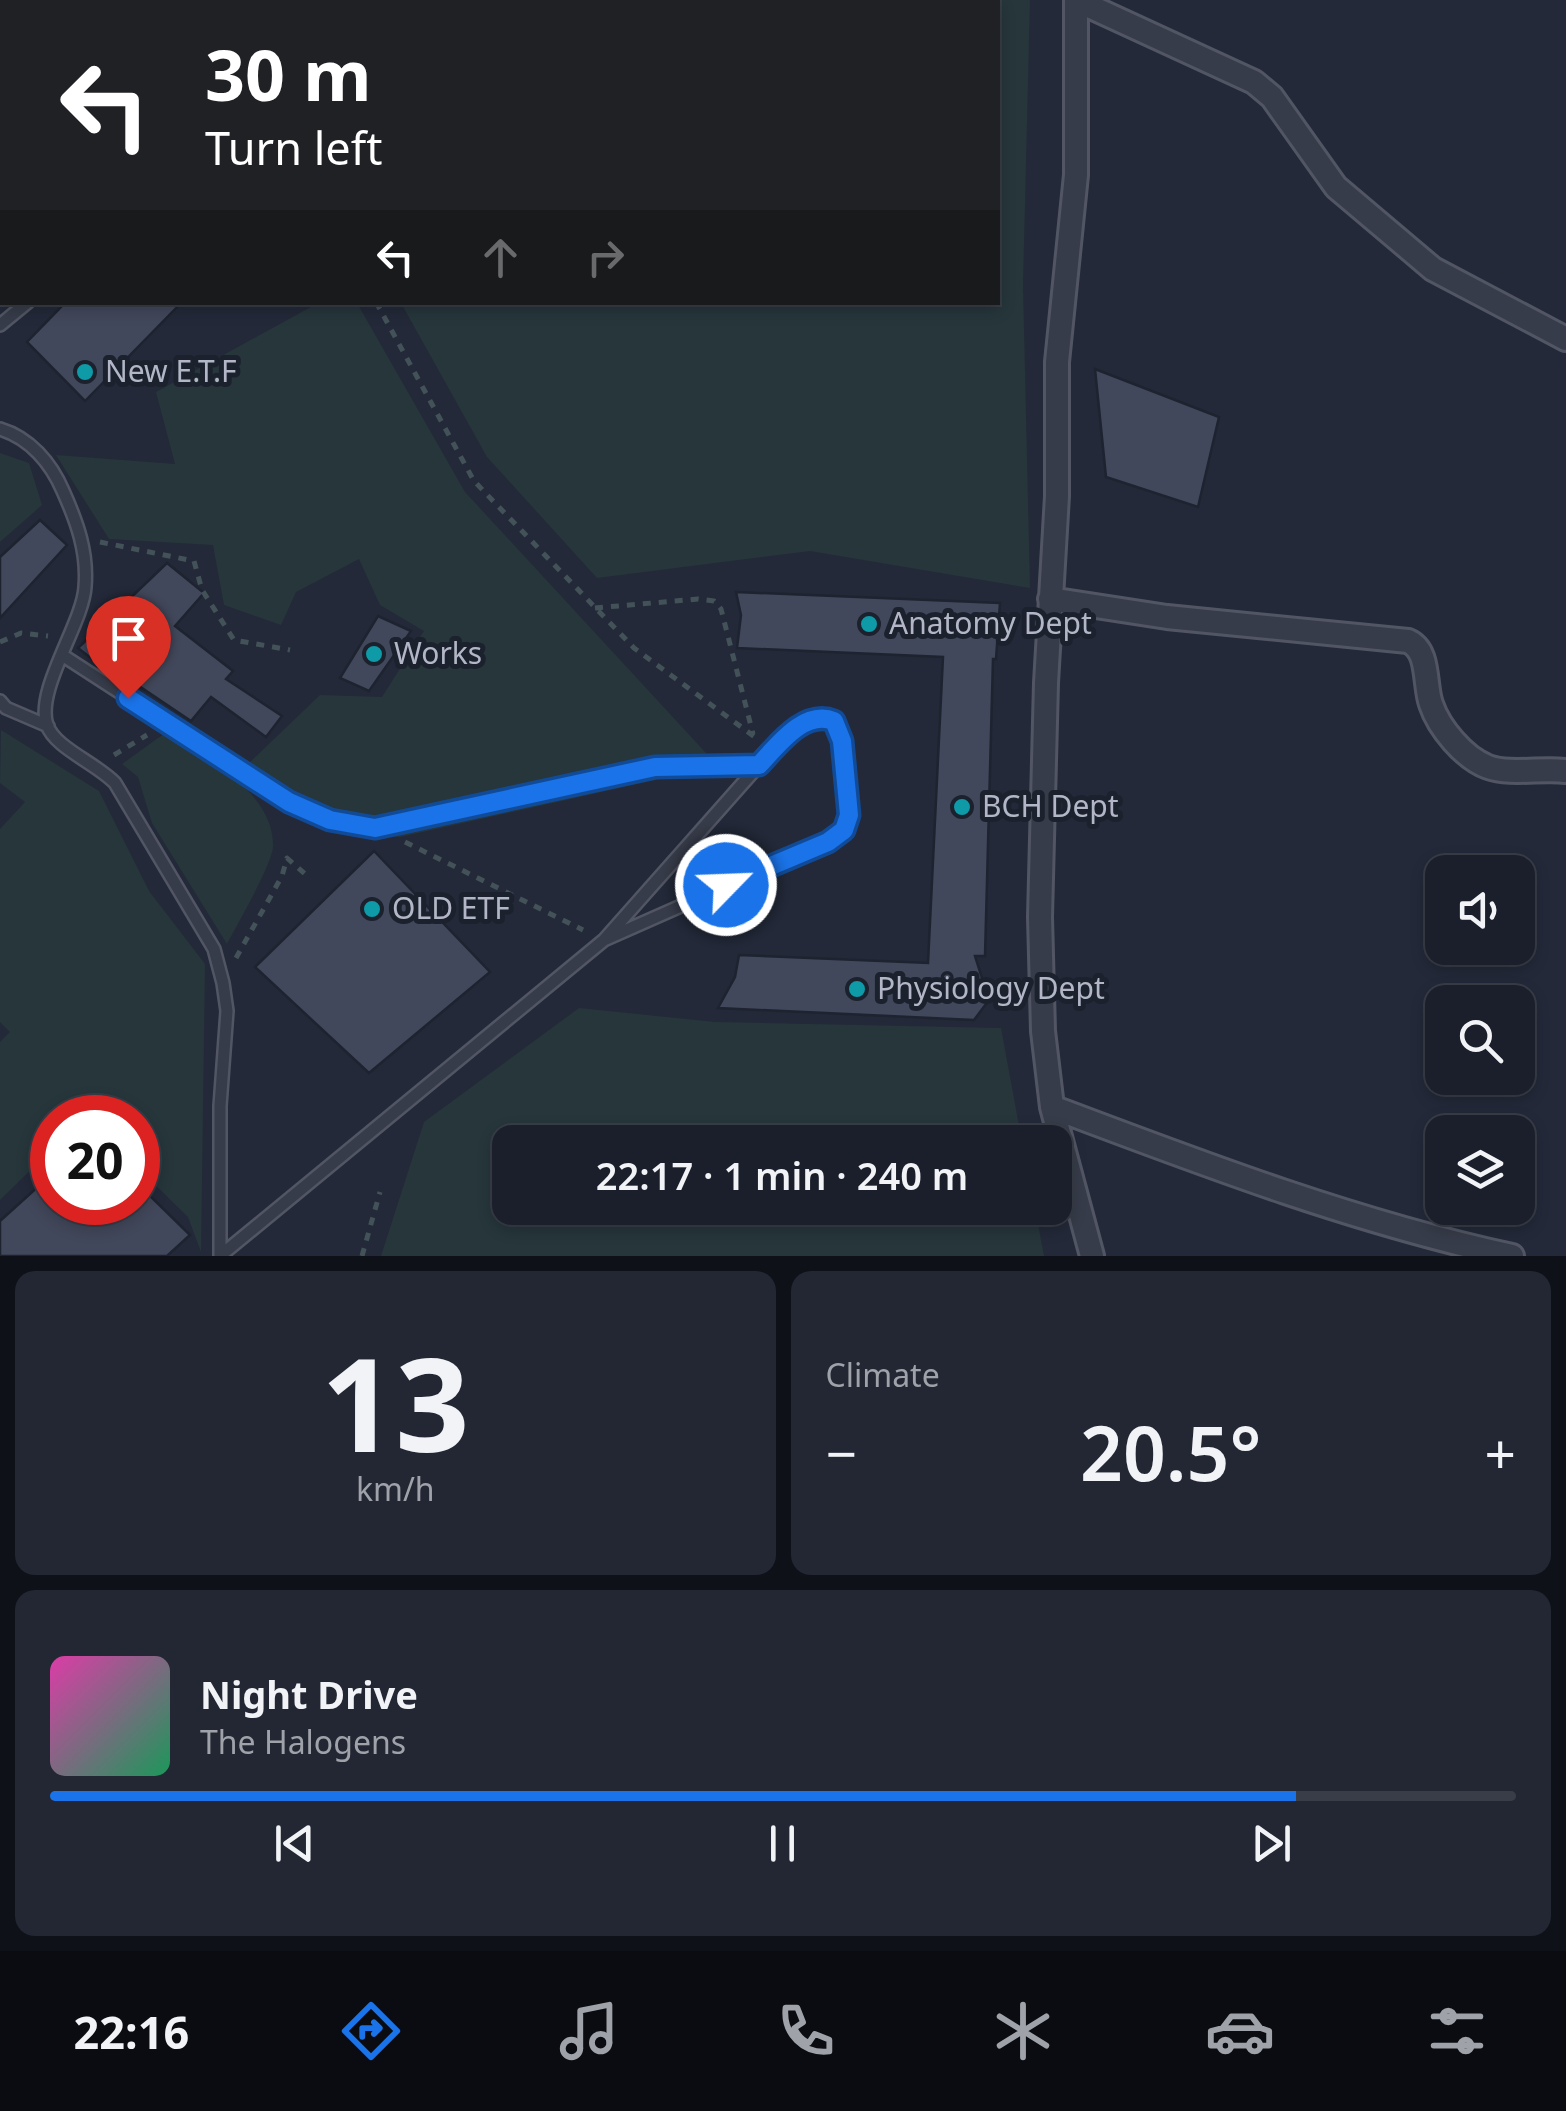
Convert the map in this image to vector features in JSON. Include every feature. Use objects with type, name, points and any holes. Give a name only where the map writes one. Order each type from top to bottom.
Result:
[{"type":"street","points":[[1092,1256],[1052,1108],[1042,1031],[1040,917],[1057,496],[1057,362],[1076,175],[1076,0],[1254,82],[1272,97],[1336,187],[1433,270],[1566,339]]},
{"type":"street","points":[[1050,599],[1167,617],[1408,641],[1420,652],[1430,705],[1448,734],[1466,752],[1489,768],[1566,771]]},
{"type":"street","points":[[1052,1108],[1196,1162],[1434,1239],[1512,1256]]},
{"type":"lane","points":[[0,325],[24,305]]},
{"type":"lane","points":[[0,429],[36,449],[58,480],[81,530],[86,588],[48,701],[48,726],[57,742],[98,765],[116,783],[214,949],[227,1012],[220,1106],[220,1256]]},
{"type":"lane","points":[[62,655],[289,802],[330,820],[375,828],[655,767],[759,765]]},
{"type":"lane","points":[[0,701],[6,708],[48,726]]},
{"type":"lane","points":[[220,1256],[604,940],[776,748],[814,718],[834,721],[842,741],[849,815],[844,830],[828,842],[604,940]]},
{"type":"path","points":[[378,305],[474,480],[634,648],[753,737],[776,748]]},
{"type":"path","points":[[81,530],[99,542],[194,561],[202,590],[234,640],[290,650]]},
{"type":"path","points":[[595,608],[714,601],[721,608],[753,737]]},
{"type":"path","points":[[0,642],[21,633],[66,639]]},
{"type":"path","points":[[98,765],[167,722]]},
{"type":"path","points":[[375,828],[604,940]]},
{"type":"path","points":[[223,983],[282,876],[287,858],[304,874]]},
{"type":"path","points":[[362,1256],[380,1192]]},
{"type":"shaded area","points":[[1000,0],[1030,0],[1023,285],[1030,588],[810,551],[597,578],[487,457],[402,305],[1000,305]]},
{"type":"shaded area","points":[[314,305],[358,305],[465,492],[718,766],[400,837],[355,833],[249,763],[320,695],[382,697],[424,631],[380,605],[359,559],[296,592],[281,625],[224,605],[213,545],[109,539],[56,455],[175,464],[156,392]]},
{"type":"shaded area","points":[[0,453],[29,463],[42,505],[0,542]]},
{"type":"shaded area","points":[[1,730],[99,791],[149,891],[205,964],[201,1252],[188,1217],[160,1190],[160,1095],[30,1095],[30,1171],[0,1200],[0,1042],[10,1032],[0,1022],[0,829],[25,802],[0,783]]},
{"type":"shaded area","points":[[165,733],[234,778],[262,809],[270,827],[273,846],[267,866],[227,944],[152,823],[138,777],[122,764]]},
{"type":"shaded area","points":[[579,1008],[715,1022],[1001,1028],[1019,1125],[492,1125],[492,1225],[1038,1225],[1044,1256],[381,1256],[424,1122]]},
{"type":"building","name":"New E.T.F","points":[[63,305],[179,305],[85,401],[27,342]]},
{"type":"building","points":[[1095,369],[1219,417],[1198,507],[1106,477]]},
{"type":"building","points":[[40,520],[67,545],[0,618],[0,557]]},
{"type":"building","points":[[167,563],[204,593],[175,626],[233,671],[226,679],[282,716],[266,737],[211,697],[191,721],[127,678],[123,683],[78,648]]},
{"type":"building","points":[[736,592],[1000,603],[993,659],[985,956],[975,956],[989,1000],[974,1020],[718,1008],[735,977],[739,955],[928,963],[943,657],[737,648],[741,615]]},
{"type":"building","name":"Works","points":[[378,616],[411,631],[369,691],[340,678]]},
{"type":"building","name":"OLD ETF","points":[[374,851],[490,972],[369,1073],[255,967]]},
{"type":"building","points":[[30,1194],[30,1225],[160,1225],[160,1206],[190,1235],[167,1256],[0,1256],[0,1221]]},
{"type":"place","name":"New E.T.F","points":[[85,372]]},
{"type":"place","name":"Anatomy Dept","points":[[869,624]]},
{"type":"place","name":"Works","points":[[374,654]]},
{"type":"place","name":"BCH Dept","points":[[962,807]]},
{"type":"place","name":"OLD ETF","points":[[372,909]]},
{"type":"place","name":"Physiology Dept","points":[[857,989]]},
{"type":"route","points":[[128,698],[289,802],[330,820],[375,828],[655,767],[759,765],[801,725],[814,718],[834,721],[842,741],[849,815],[844,830],[828,842],[726,885]]}]
